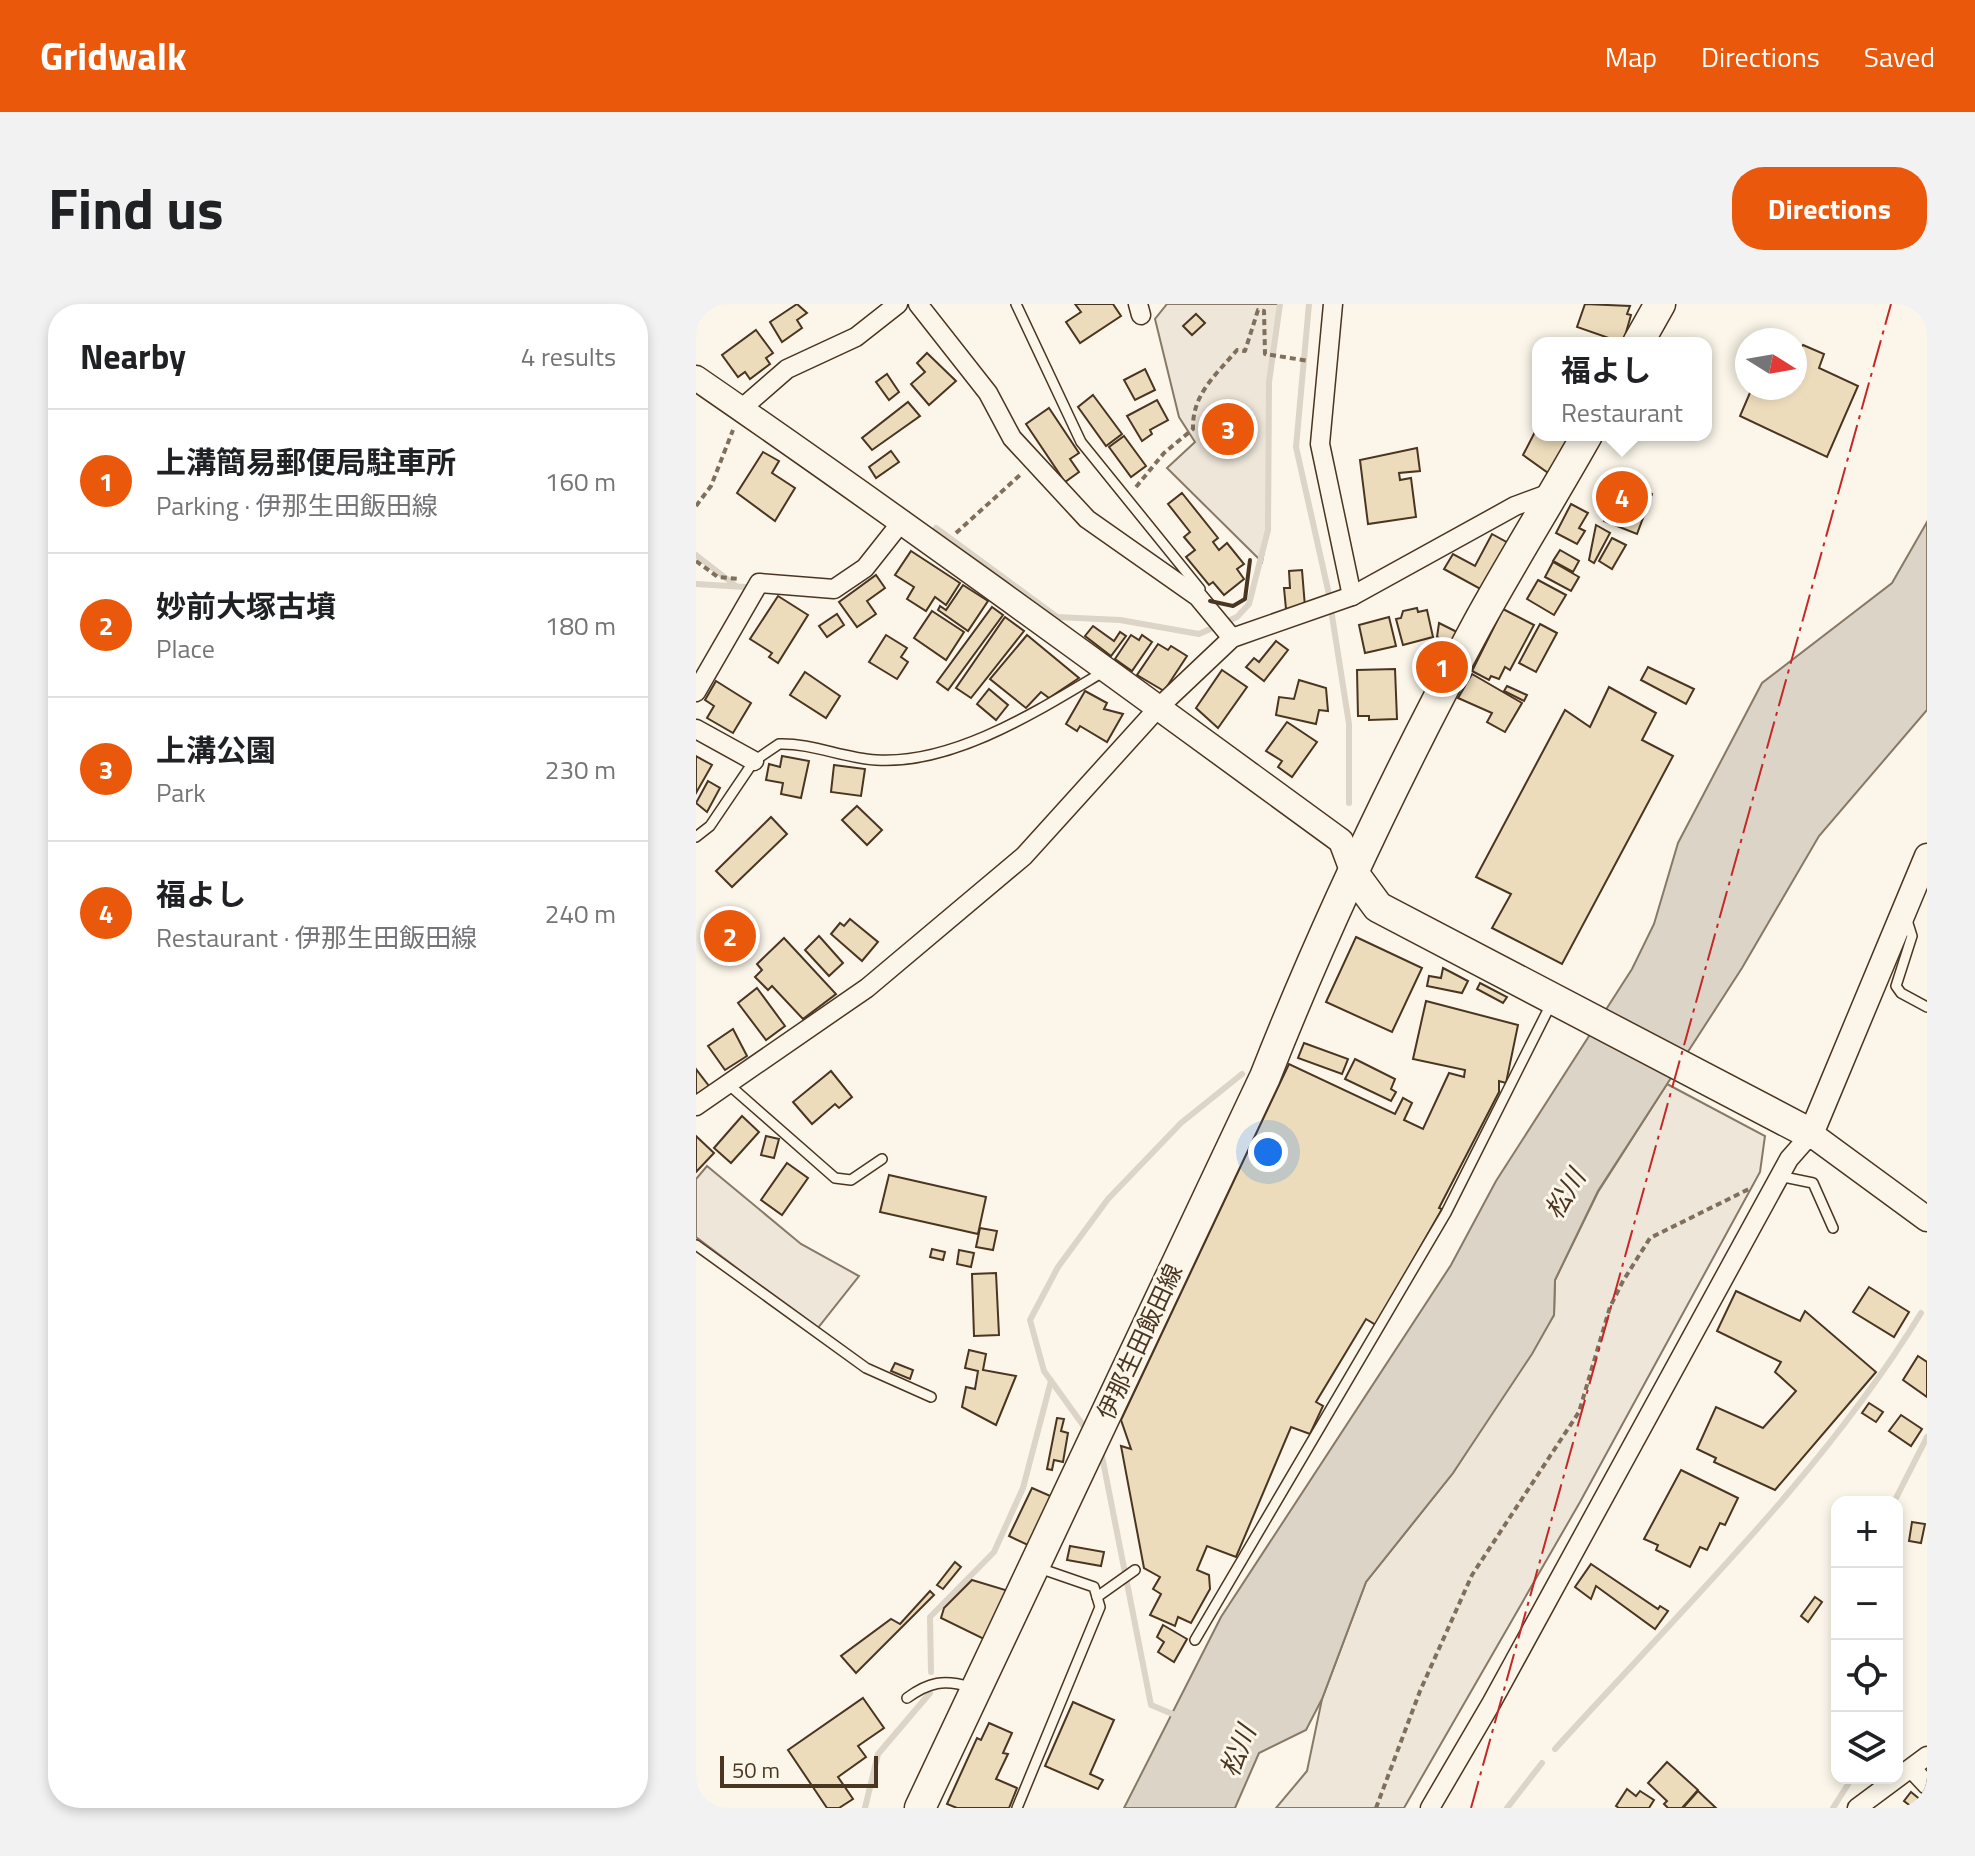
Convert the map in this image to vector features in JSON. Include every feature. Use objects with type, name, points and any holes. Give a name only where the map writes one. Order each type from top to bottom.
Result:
[{"type":"main road","points":[[1641,337],[1660,304]]},
{"type":"main road","name":"伊那生田飯田線","points":[[920,1808],[1265,1077],[1301,985],[1375,821],[1477,626],[1584,441]]},
{"type":"main road","points":[[1353,873],[1378,907],[1811,1134]]},
{"type":"street","points":[[741,409],[787,369],[856,337],[898,304]]},
{"type":"street","points":[[918,304],[988,393],[1012,438],[1087,519],[1198,597],[1230,635]]},
{"type":"street","points":[[1333,304],[1320,444],[1348,598]]},
{"type":"street","points":[[696,378],[903,520],[1341,841],[1353,873]]},
{"type":"street","points":[[696,1106],[867,988],[1024,856],[1158,708],[1230,635],[1319,611],[1515,506],[1555,491]]},
{"type":"street","points":[[696,692],[759,583],[834,589],[865,568],[903,520]]},
{"type":"street","points":[[696,729],[754,761]]},
{"type":"street","points":[[1430,1808],[1779,1176],[1811,1134],[1926,860]]},
{"type":"street","points":[[1811,1134],[1927,1219]]},
{"type":"street","points":[[1857,1808],[1927,1756]]},
{"type":"street","points":[[1912,1769],[1927,1785]]},
{"type":"lane","points":[[1016,304],[1081,442],[1200,589],[1198,597]]},
{"type":"lane","points":[[696,837],[710,826],[754,761],[779,744],[874,760],[901,760],[953,747],[1026,717],[1106,671]]},
{"type":"lane","points":[[1904,910],[1912,936],[1896,986],[1901,993],[1927,1007]]},
{"type":"lane","points":[[1195,1640],[1446,1213],[1559,1002]]},
{"type":"lane","points":[[728,1084],[835,1178],[851,1180],[882,1159]]},
{"type":"lane","points":[[1779,1176],[1813,1183],[1833,1228]]},
{"type":"lane","points":[[696,1245],[866,1368],[931,1397]]},
{"type":"lane","points":[[1017,1808],[1100,1607],[1094,1587],[1035,1567]]},
{"type":"lane","points":[[1097,1597],[1135,1570]]},
{"type":"lane","points":[[907,1698],[923,1687],[949,1681],[976,1691]]},
{"type":"path","points":[[1127,498],[1164,453],[1193,429],[1192,413],[1198,397],[1237,350],[1245,351],[1258,310],[1264,311],[1265,354],[1318,362]]},
{"type":"path","points":[[696,506],[711,486],[741,409]]},
{"type":"path","points":[[951,537],[1034,462]]},
{"type":"path","points":[[696,561],[718,577],[738,579]]},
{"type":"path","points":[[1376,1808],[1420,1691],[1472,1575],[1579,1412],[1610,1307],[1650,1238],[1667,1227],[1779,1176]]},
{"type":"shaded area","points":[[1167,304],[1280,304],[1269,382],[1268,530],[1262,562],[1167,468],[1195,442],[1179,417],[1155,319]]},
{"type":"shaded area","points":[[1667,1084],[1765,1136],[1760,1172],[1580,1502],[1404,1808],[1276,1808],[1307,1771],[1322,1699],[1366,1582],[1453,1473],[1554,1315],[1555,1280],[1598,1192]]},
{"type":"shaded area","points":[[707,1166],[801,1244],[859,1276],[817,1329],[696,1237],[696,1179]]},
{"type":"water","name":"松川","points":[[1927,522],[1927,710],[1819,836],[1742,968],[1598,1191],[1555,1280],[1554,1315],[1532,1354],[1453,1473],[1366,1582],[1322,1699],[1306,1730],[1259,1753],[1235,1808],[1124,1808],[1221,1617],[1451,1265],[1496,1181],[1632,969],[1654,924],[1678,843],[1762,683],[1892,583]]},
{"type":"building","points":[[797,304],[807,313],[797,320],[802,328],[782,342],[770,322]]},
{"type":"building","points":[[1075,304],[1113,304],[1121,316],[1080,343],[1066,322],[1081,312]]},
{"type":"building","points":[[1585,304],[1630,306],[1627,314],[1631,315],[1625,337],[1606,337],[1577,327]]},
{"type":"building","points":[[1196,314],[1205,323],[1192,335],[1183,326]]},
{"type":"building","points":[[756,330],[773,353],[766,358],[770,364],[750,379],[745,372],[738,377],[722,355]]},
{"type":"building","points":[[1807,347],[1824,354],[1819,368],[1858,386],[1827,457],[1740,416],[1747,400],[1807,400]]},
{"type":"building","points":[[927,353],[956,381],[929,405],[911,384],[925,372],[917,363]]},
{"type":"building","points":[[1145,369],[1155,390],[1135,400],[1124,380]]},
{"type":"building","points":[[887,374],[899,392],[889,400],[876,382]]},
{"type":"building","points":[[1093,395],[1122,434],[1106,446],[1078,407]]},
{"type":"building","points":[[1157,400],[1168,420],[1150,430],[1152,434],[1142,441],[1127,416]]},
{"type":"building","points":[[908,402],[920,416],[872,450],[862,438]]},
{"type":"building","points":[[1049,408],[1079,453],[1070,459],[1079,472],[1065,482],[1026,424]]},
{"type":"building","points":[[1124,436],[1146,466],[1131,477],[1109,447]]},
{"type":"building","points":[[1532,438],[1532,441],[1569,441],[1551,475],[1523,455]]},
{"type":"building","points":[[1417,448],[1420,471],[1399,473],[1400,480],[1411,478],[1416,517],[1368,524],[1360,460]]},
{"type":"building","points":[[891,451],[899,462],[876,478],[869,467]]},
{"type":"building","points":[[763,452],[779,461],[772,473],[795,488],[775,521],[737,493]]},
{"type":"building","points":[[1619,481],[1652,494],[1637,534],[1604,521]]},
{"type":"building","points":[[1182,493],[1218,538],[1213,542],[1219,550],[1227,543],[1244,564],[1237,569],[1244,579],[1224,595],[1213,582],[1209,585],[1186,557],[1195,550],[1184,537],[1190,532],[1168,504]]},
{"type":"building","points":[[1571,504],[1588,513],[1579,528],[1585,531],[1577,544],[1556,533]]},
{"type":"building","points":[[1596,525],[1610,533],[1594,563],[1589,560]]},
{"type":"building","points":[[1492,534],[1510,544],[1484,591],[1444,569],[1453,554],[1475,566]]},
{"type":"building","points":[[1612,538],[1626,545],[1612,569],[1599,561]]},
{"type":"building","points":[[1560,550],[1579,561],[1573,572],[1553,561]]},
{"type":"building","points":[[911,551],[960,583],[946,605],[935,597],[926,611],[907,599],[914,587],[895,575]]},
{"type":"building","points":[[1553,562],[1579,577],[1571,591],[1545,577]]},
{"type":"building","points":[[1302,570],[1305,607],[1286,609],[1284,588],[1290,588],[1289,571]]},
{"type":"building","points":[[876,575],[885,588],[867,601],[876,614],[857,627],[839,602]]},
{"type":"building","points":[[1538,580],[1566,595],[1554,615],[1527,599]]},
{"type":"building","points":[[963,585],[988,601],[968,631],[938,610],[940,606],[946,610]]},
{"type":"building","points":[[778,596],[808,615],[778,663],[769,657],[772,653],[750,639]]},
{"type":"building","points":[[992,607],[1003,615],[948,690],[937,682]]},
{"type":"building","points":[[1417,608],[1418,612],[1427,610],[1433,637],[1403,645],[1396,619],[1401,618],[1403,611]]},
{"type":"building","points":[[1503,609],[1534,625],[1510,670],[1505,667],[1499,679],[1491,676],[1489,680],[1472,671]]},
{"type":"building","points":[[932,611],[964,632],[946,660],[914,638]]},
{"type":"building","points":[[837,614],[844,625],[827,637],[819,626]]},
{"type":"building","points":[[1005,617],[1024,631],[971,698],[956,688]]},
{"type":"building","points":[[1389,617],[1396,646],[1365,653],[1359,625]]},
{"type":"building","points":[[1439,623],[1461,634],[1454,646],[1437,637]]},
{"type":"building","points":[[1540,624],[1557,633],[1536,672],[1519,663]]},
{"type":"building","points":[[1093,626],[1114,641],[1120,632],[1126,636],[1111,656],[1085,636]]},
{"type":"building","points":[[886,635],[907,648],[901,657],[908,662],[897,679],[869,662]]},
{"type":"building","points":[[1027,635],[1079,678],[1049,698],[1041,692],[1026,708],[990,679]]},
{"type":"building","points":[[1131,635],[1139,640],[1142,635],[1152,642],[1132,671],[1115,659]]},
{"type":"building","points":[[1276,641],[1288,650],[1264,681],[1246,667],[1254,658],[1259,662]]},
{"type":"building","points":[[1158,644],[1168,650],[1171,646],[1187,656],[1164,691],[1137,675]]},
{"type":"building","points":[[1648,667],[1694,689],[1686,704],[1641,680]]},
{"type":"building","points":[[1395,669],[1397,719],[1369,720],[1369,716],[1358,716],[1357,670]]},
{"type":"building","points":[[1222,670],[1247,687],[1218,728],[1196,708]]},
{"type":"building","points":[[805,672],[840,696],[826,718],[790,695]]},
{"type":"building","points":[[1472,674],[1522,703],[1505,732],[1487,722],[1492,713],[1458,698]]},
{"type":"building","points":[[1299,680],[1326,688],[1328,711],[1319,710],[1316,724],[1276,715],[1279,697],[1294,699]]},
{"type":"building","points":[[716,681],[751,703],[733,733],[707,718],[714,706],[705,700]]},
{"type":"building","points":[[1507,686],[1527,695],[1524,701],[1504,691]]},
{"type":"building","points":[[1609,687],[1656,713],[1642,740],[1673,756],[1562,964],[1492,928],[1511,894],[1476,877],[1565,710],[1590,727]]},
{"type":"building","points":[[989,689],[1008,705],[996,720],[977,704]]},
{"type":"building","points":[[1085,691],[1107,703],[1104,709],[1123,714],[1107,742],[1080,726],[1077,731],[1066,724]]},
{"type":"building","points":[[1287,722],[1317,742],[1292,777],[1278,767],[1282,761],[1266,751]]},
{"type":"building","points":[[696,756],[712,765],[696,793]]},
{"type":"building","points":[[782,756],[809,761],[801,798],[781,794],[783,783],[766,780],[769,764],[780,767]]},
{"type":"building","points":[[834,765],[865,769],[861,796],[831,792]]},
{"type":"building","points":[[708,781],[720,788],[707,812],[696,803]]},
{"type":"building","points":[[857,806],[882,830],[867,845],[842,820]]},
{"type":"building","points":[[771,817],[787,834],[732,887],[716,871]]},
{"type":"building","points":[[850,919],[878,942],[862,961],[831,934],[840,923],[844,926]]},
{"type":"building","points":[[819,936],[843,963],[829,976],[805,950]]},
{"type":"building","points":[[1356,937],[1422,968],[1392,1032],[1326,1002]]},
{"type":"building","points":[[784,938],[836,994],[803,1019],[772,986],[768,990],[755,977],[762,970],[757,964]]},
{"type":"building","points":[[1443,968],[1468,981],[1462,993],[1427,986],[1429,976],[1441,978]]},
{"type":"building","points":[[1480,983],[1507,997],[1503,1003],[1477,989]]},
{"type":"building","points":[[757,988],[785,1026],[766,1040],[738,1003]]},
{"type":"building","points":[[1426,1001],[1518,1025],[1506,1083],[1499,1081],[1499,1092],[1439,1208],[1442,1209],[1376,1325],[1366,1319],[1316,1402],[1323,1406],[1310,1434],[1291,1427],[1236,1557],[1207,1546],[1197,1570],[1209,1575],[1210,1589],[1191,1623],[1178,1617],[1175,1626],[1150,1615],[1161,1594],[1153,1589],[1160,1577],[1144,1568],[1121,1446],[1131,1449],[1121,1420],[1289,1064],[1395,1114],[1403,1098],[1412,1103],[1404,1120],[1423,1129],[1449,1073],[1464,1077],[1465,1070],[1413,1059]]},
{"type":"building","points":[[733,1029],[747,1056],[725,1070],[708,1046]]},
{"type":"building","points":[[1304,1043],[1348,1059],[1342,1074],[1298,1058]]},
{"type":"building","points":[[1355,1059],[1395,1079],[1391,1089],[1396,1092],[1391,1101],[1345,1079]]},
{"type":"building","points":[[696,1069],[709,1086],[696,1095]]},
{"type":"building","points":[[831,1071],[852,1097],[839,1108],[835,1104],[812,1124],[793,1102]]},
{"type":"building","points":[[742,1116],[759,1132],[731,1163],[714,1148]]},
{"type":"building","points":[[696,1136],[714,1153],[696,1172]]},
{"type":"building","points":[[766,1136],[779,1139],[774,1158],[761,1155]]},
{"type":"building","points":[[787,1163],[808,1178],[782,1215],[761,1200]]},
{"type":"building","points":[[889,1175],[986,1197],[978,1234],[880,1212]]},
{"type":"building","points":[[980,1228],[997,1231],[993,1250],[976,1247]]},
{"type":"building","points":[[932,1249],[945,1252],[943,1260],[930,1257]]},
{"type":"building","points":[[959,1250],[974,1253],[971,1267],[957,1264]]},
{"type":"building","points":[[996,1273],[999,1335],[974,1336],[972,1274]]},
{"type":"building","points":[[1869,1287],[1909,1312],[1894,1337],[1853,1312]]},
{"type":"building","points":[[1736,1291],[1800,1321],[1805,1311],[1876,1372],[1775,1490],[1714,1462],[1716,1458],[1697,1449],[1716,1407],[1763,1428],[1796,1391],[1775,1372],[1781,1362],[1717,1331]]},
{"type":"building","points":[[969,1350],[986,1354],[983,1370],[1016,1376],[996,1425],[962,1407],[966,1387],[975,1389],[978,1371],[965,1368]]},
{"type":"building","points":[[1918,1356],[1927,1362],[1927,1397],[1903,1380]]},
{"type":"building","points":[[895,1363],[913,1370],[910,1379],[891,1371]]},
{"type":"building","points":[[1869,1403],[1883,1412],[1876,1422],[1862,1413]]},
{"type":"building","points":[[1901,1415],[1922,1429],[1911,1446],[1889,1431]]},
{"type":"building","points":[[1057,1418],[1064,1419],[1061,1431],[1068,1433],[1063,1462],[1054,1460],[1052,1470],[1047,1469]]},
{"type":"building","points":[[1681,1470],[1738,1498],[1725,1525],[1720,1523],[1707,1550],[1700,1547],[1690,1567],[1656,1550],[1658,1545],[1644,1539]]},
{"type":"building","points":[[1032,1488],[1055,1498],[1032,1547],[1009,1536]]},
{"type":"building","points":[[1912,1522],[1925,1524],[1921,1543],[1909,1541]]},
{"type":"building","points":[[1070,1546],[1104,1552],[1101,1566],[1067,1560]]},
{"type":"building","points":[[955,1562],[961,1567],[943,1589],[937,1585]]},
{"type":"building","points":[[1591,1564],[1658,1609],[1660,1606],[1668,1611],[1655,1629],[1596,1586],[1591,1599],[1575,1587]]},
{"type":"building","points":[[972,1580],[1012,1592],[988,1641],[941,1618],[944,1608]]},
{"type":"building","points":[[930,1591],[934,1595],[856,1673],[841,1656],[891,1619],[900,1624]]},
{"type":"building","points":[[1815,1597],[1822,1602],[1808,1622],[1801,1616]]},
{"type":"building","points":[[1163,1625],[1187,1639],[1174,1662],[1158,1652],[1164,1642],[1157,1637]]},
{"type":"building","points":[[863,1698],[884,1728],[858,1746],[866,1757],[838,1777],[853,1799],[839,1808],[827,1808],[788,1750]]},
{"type":"building","points":[[1073,1702],[1114,1720],[1090,1774],[1103,1780],[1098,1789],[1045,1766]]},
{"type":"building","points":[[989,1723],[1012,1733],[1003,1753],[1008,1754],[996,1779],[1017,1788],[1009,1808],[957,1808],[947,1804],[977,1738],[981,1740]]},
{"type":"building","points":[[1667,1762],[1698,1790],[1682,1808],[1668,1808],[1664,1804],[1667,1801],[1648,1783]]},
{"type":"building","points":[[1627,1789],[1636,1796],[1640,1791],[1654,1800],[1649,1808],[1619,1808],[1616,1806]]},
{"type":"building","points":[[1698,1791],[1716,1808],[1683,1808]]},
{"type":"building","points":[[1911,1792],[1927,1805],[1924,1808],[1913,1808],[1904,1801]]},
{"type":"waterway","points":[[936,528],[1057,617],[1120,620],[1199,634],[1237,617],[1249,604],[1268,530],[1269,382],[1280,304]]},
{"type":"waterway","points":[[1309,304],[1296,447],[1328,590],[1349,724],[1349,803]]},
{"type":"waterway","points":[[696,555],[736,586]]},
{"type":"waterway","points":[[696,584],[745,587]]},
{"type":"waterway","points":[[1088,1432],[1044,1371],[1030,1320],[1058,1267],[1108,1199],[1181,1123],[1242,1074]]},
{"type":"waterway","points":[[1555,1749],[1796,1484],[1841,1429],[1921,1313]]},
{"type":"waterway","points":[[931,1672],[930,1617],[994,1552],[1023,1488],[1051,1381]]},
{"type":"waterway","points":[[1897,1496],[1927,1437]]},
{"type":"waterway","points":[[1101,1451],[1151,1705],[1175,1715]]},
{"type":"waterway","points":[[865,1808],[878,1754],[930,1693]]},
{"type":"waterway","points":[[1507,1808],[1542,1763]]},
{"type":"waterway","points":[[1833,1808],[1848,1784]]},
{"type":"wall","points":[[1210,601],[1233,606],[1245,599],[1250,560]]},
{"type":"power","points":[[1471,1808],[1891,304]]},
{"type":"place","name":"上溝公園","points":[[1228,429]]},
{"type":"place","name":"福よし","points":[[1622,497]]},
{"type":"place","name":"上溝簡易郵便局駐車所","points":[[1442,667]]},
{"type":"place","name":"妙前大塚古墳","points":[[730,936]]}]
